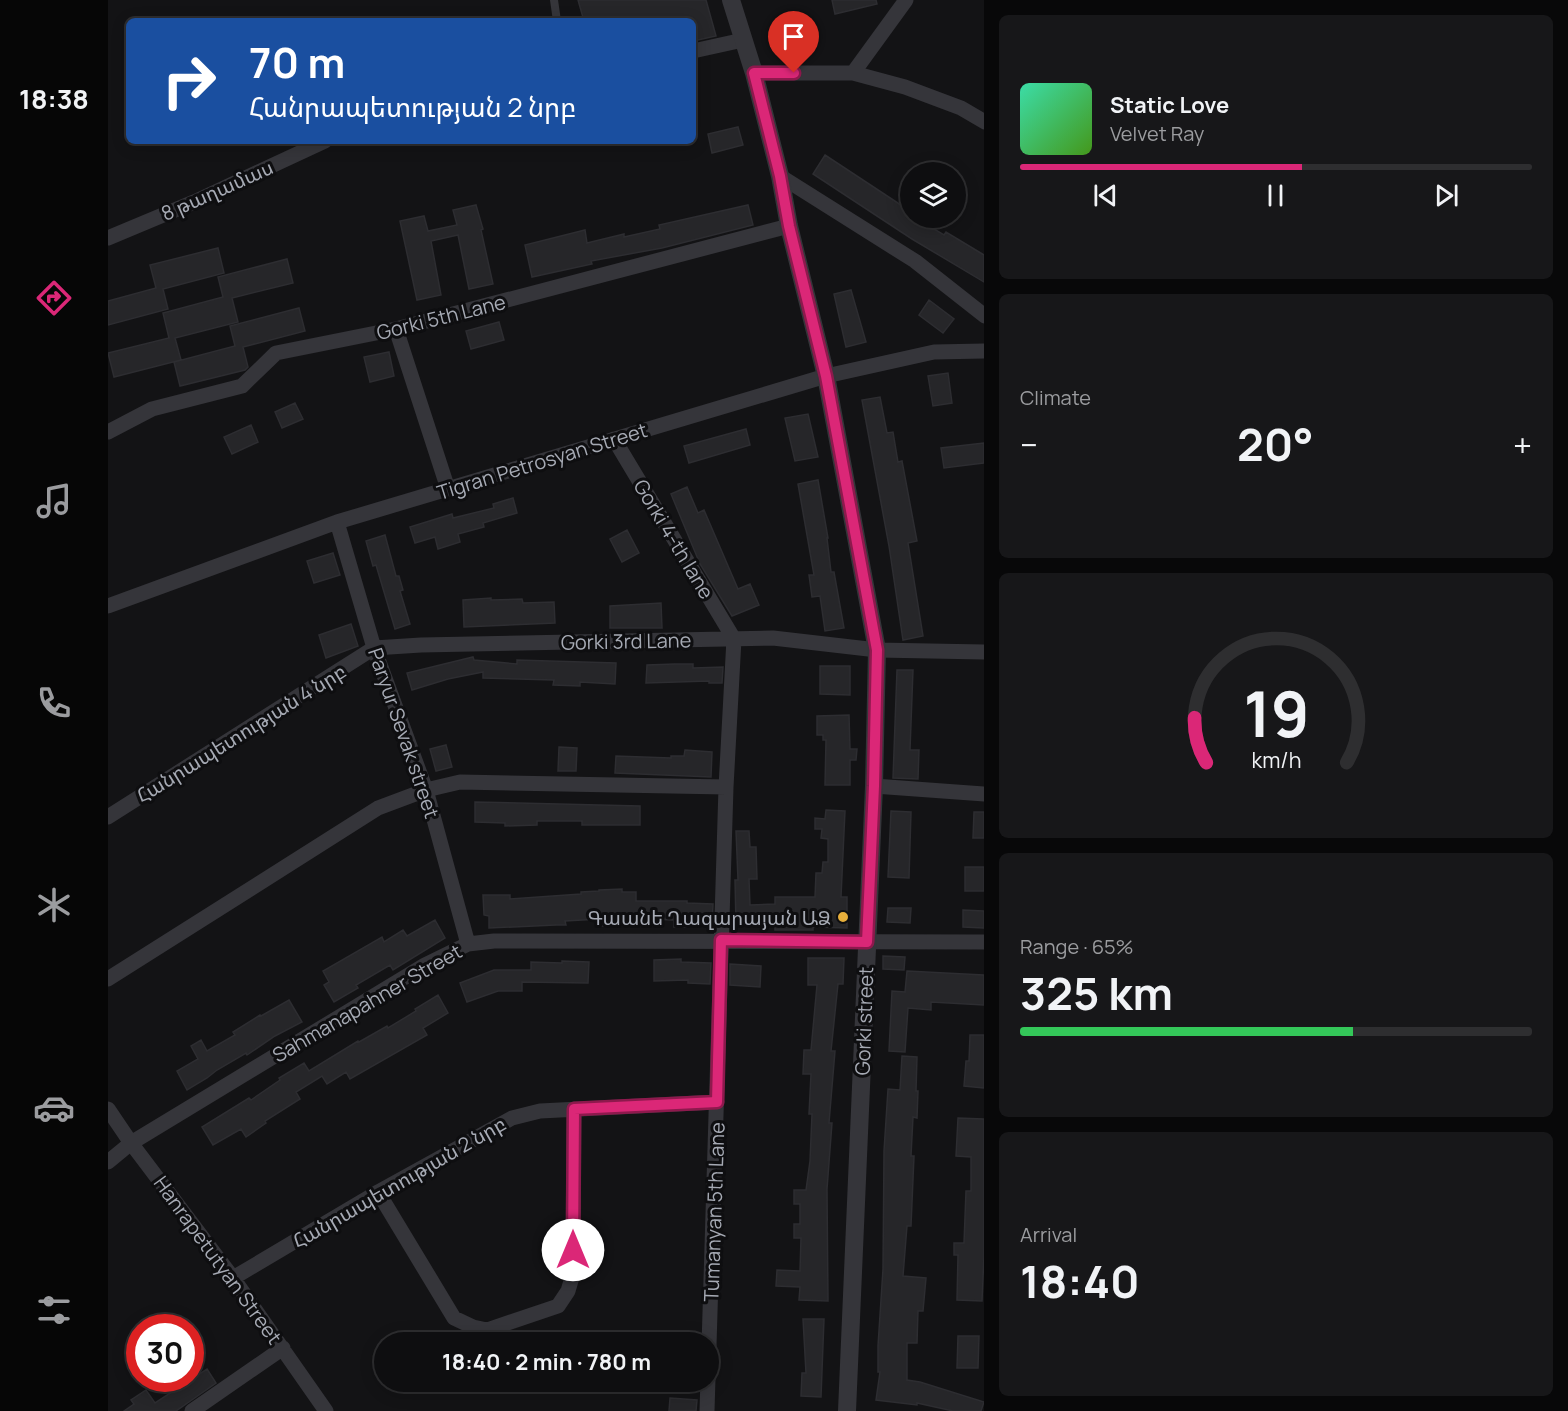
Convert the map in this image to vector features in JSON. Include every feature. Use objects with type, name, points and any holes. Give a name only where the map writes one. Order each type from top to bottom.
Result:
[{"type":"street","name":"Gorki street","points":[[731,0],[754,73],[826,376],[877,650],[874,786],[847,1411]]},
{"type":"street","points":[[853,73],[898,4]]},
{"type":"street","points":[[696,50],[743,40]]},
{"type":"street","points":[[754,73],[853,73],[905,87],[961,108],[984,122]]},
{"type":"street","name":"8 թաղամաս","points":[[108,238],[194,202],[319,144]]},
{"type":"street","points":[[780,176],[915,261],[984,316]]},
{"type":"street","name":"Gorki 5th Lane","points":[[108,432],[152,409],[242,386],[276,353],[396,329],[789,226]]},
{"type":"street","points":[[396,329],[448,489]]},
{"type":"street","name":"Tigran Petrosyan Street","points":[[108,606],[337,522],[826,376],[934,352],[984,351]]},
{"type":"street","name":"Gorki 4-th lane","points":[[614,440],[734,639]]},
{"type":"street","name":"Paryur Sevak street","points":[[337,522],[374,648],[426,790],[468,944]]},
{"type":"street","name":"Gorki 3rd Lane","points":[[374,648],[421,645],[773,638],[877,650],[984,652]]},
{"type":"street","name":"Tumanyan 5th Lane","points":[[708,1411],[726,788],[734,639]]},
{"type":"street","name":"Հանրապետության 4 նրբ","points":[[108,817],[374,648]]},
{"type":"street","points":[[108,979],[378,808],[426,790],[460,782],[726,788]]},
{"type":"street","points":[[874,786],[984,794]]},
{"type":"street","name":"Sahmanapahner Street","points":[[108,1162],[131,1143],[425,965],[468,944],[494,941],[721,940],[984,942]]},
{"type":"street","name":"Հանրապետության 2 նրբ","points":[[233,1278],[378,1192],[512,1118],[540,1111],[717,1102]]},
{"type":"street","name":"Hanrapetutyan Street","points":[[108,1109],[233,1278],[326,1411]]},
{"type":"street","points":[[378,1192],[454,1318],[473,1327],[487,1330],[558,1306],[568,1291],[573,1274],[574,1109]]},
{"type":"street","points":[[192,1411],[283,1348]]},
{"type":"lane","points":[[554,0],[557,18]]},
{"type":"building","points":[[578,0],[706,0],[716,36],[696,40],[696,18],[583,18]]},
{"type":"building","points":[[832,0],[876,0],[877,4],[835,14]]},
{"type":"building","points":[[738,127],[743,145],[712,153],[708,134]]},
{"type":"building","points":[[825,155],[900,204],[900,228],[932,228],[944,235],[946,232],[984,255],[984,282],[912,239],[813,174]]},
{"type":"building","points":[[476,205],[493,284],[469,289],[458,235],[431,241],[441,295],[417,300],[400,221],[424,216],[428,231],[457,225],[453,210]]},
{"type":"building","points":[[748,205],[753,225],[662,248],[591,261],[592,264],[532,277],[525,245],[585,230],[587,243],[624,234],[624,237],[660,229],[659,225]]},
{"type":"building","points":[[218,248],[224,273],[163,289],[168,309],[108,325],[108,301],[156,288],[150,265]]},
{"type":"building","points":[[287,259],[293,283],[232,298],[238,322],[175,338],[181,360],[114,377],[108,353],[169,338],[163,313],[223,297],[218,277]]},
{"type":"building","points":[[851,290],[866,342],[846,347],[834,294]]},
{"type":"building","points":[[929,300],[954,319],[943,333],[919,315]]},
{"type":"building","points":[[299,308],[305,331],[243,347],[248,367],[245,370],[180,386],[174,362],[235,346],[230,326]]},
{"type":"building","points":[[499,322],[504,340],[471,349],[466,331]]},
{"type":"building","points":[[389,352],[394,376],[370,382],[364,357]]},
{"type":"building","points":[[948,373],[952,403],[933,406],[928,376]]},
{"type":"building","points":[[880,397],[887,433],[893,432],[898,462],[902,461],[917,541],[908,543],[923,636],[903,640],[889,546],[862,400]]},
{"type":"building","points":[[295,403],[303,419],[282,428],[275,412]]},
{"type":"building","points":[[808,414],[818,457],[795,461],[785,418]]},
{"type":"building","points":[[251,425],[258,442],[232,454],[224,437]]},
{"type":"building","points":[[746,429],[750,445],[689,463],[684,446]]},
{"type":"building","points":[[984,443],[984,463],[944,468],[941,448]]},
{"type":"building","points":[[818,480],[831,572],[834,572],[844,628],[825,631],[820,596],[812,597],[809,575],[814,575],[798,484]]},
{"type":"building","points":[[687,487],[698,513],[704,510],[738,589],[750,584],[759,605],[732,616],[700,564],[671,494]]},
{"type":"building","points":[[513,498],[517,513],[483,523],[484,527],[458,534],[460,542],[438,549],[435,537],[415,543],[410,527],[452,514],[453,518],[494,508],[493,504]]},
{"type":"building","points":[[627,530],[639,553],[622,562],[610,539]]},
{"type":"building","points":[[385,535],[396,576],[399,576],[403,590],[400,591],[410,624],[395,629],[376,565],[373,566],[366,541]]},
{"type":"building","points":[[333,553],[340,575],[314,583],[307,561]]},
{"type":"building","points":[[491,598],[491,600],[522,599],[523,603],[554,602],[555,623],[464,627],[463,600]]},
{"type":"building","points":[[661,603],[662,628],[610,628],[610,606]]},
{"type":"building","points":[[351,624],[358,646],[326,658],[319,635]]},
{"type":"building","points":[[473,657],[474,660],[517,664],[517,660],[616,663],[615,684],[580,682],[580,686],[553,685],[554,680],[483,678],[483,672],[448,679],[412,690],[407,673]]},
{"type":"building","points":[[693,664],[693,668],[723,667],[722,683],[709,683],[709,681],[646,683],[647,665]]},
{"type":"building","points":[[820,666],[850,666],[850,695],[820,694]]},
{"type":"building","points":[[897,670],[913,670],[910,750],[919,750],[918,779],[893,778]]},
{"type":"building","points":[[849,715],[850,749],[857,749],[856,760],[850,760],[850,785],[825,785],[826,740],[823,740],[823,735],[817,735],[817,716]]},
{"type":"building","points":[[446,745],[452,767],[436,771],[430,749]]},
{"type":"building","points":[[559,747],[577,748],[576,771],[558,771]]},
{"type":"building","points":[[685,750],[712,752],[711,777],[615,773],[616,756],[671,758],[671,756],[684,756]]},
{"type":"building","points":[[475,802],[640,806],[640,825],[582,825],[582,821],[537,821],[537,825],[505,826],[505,823],[475,822]]},
{"type":"building","points":[[826,810],[845,811],[841,897],[847,897],[847,928],[813,927],[813,930],[775,930],[775,924],[736,925],[735,880],[738,880],[736,831],[749,831],[750,847],[756,847],[757,879],[749,879],[750,905],[775,904],[775,897],[815,897],[816,873],[822,873],[823,862],[828,862],[828,839],[821,838],[822,829],[815,829],[815,818],[825,819]]},
{"type":"building","points":[[891,811],[911,812],[909,878],[888,877]]},
{"type":"building","points":[[974,812],[984,812],[984,838],[973,838]]},
{"type":"building","points":[[965,867],[984,867],[984,891],[965,891]]},
{"type":"building","points":[[622,889],[622,892],[636,892],[636,901],[687,901],[687,903],[713,904],[712,925],[686,924],[686,927],[674,927],[674,920],[652,919],[652,926],[600,926],[600,919],[565,921],[566,925],[489,928],[489,916],[484,915],[483,895],[510,895],[510,899]]},
{"type":"building","points":[[888,908],[911,908],[910,923],[887,922]]},
{"type":"building","points":[[963,910],[984,911],[984,928],[963,927]]},
{"type":"building","points":[[435,920],[445,938],[393,970],[390,965],[356,985],[358,988],[334,1002],[324,985],[329,982],[323,971],[382,937],[384,942],[403,930],[407,936]]},
{"type":"building","points":[[883,956],[905,957],[904,970],[883,969]]},
{"type":"building","points":[[808,958],[844,958],[843,984],[838,984],[831,1051],[835,1051],[829,1123],[832,1123],[827,1189],[828,1301],[799,1300],[800,1287],[776,1286],[777,1270],[800,1271],[801,1238],[794,1238],[794,1224],[800,1224],[800,1204],[794,1204],[794,1190],[806,1190],[810,1161],[811,1074],[803,1074],[804,1050],[811,1050],[817,985],[808,985]]},
{"type":"building","points":[[681,959],[681,962],[711,963],[710,984],[688,983],[688,980],[654,981],[654,960]]},
{"type":"building","points":[[562,961],[589,962],[588,983],[522,982],[522,991],[498,991],[467,1002],[460,983],[494,970],[531,970],[531,962],[562,963]]},
{"type":"building","points":[[730,964],[761,966],[760,987],[730,985]]},
{"type":"building","points":[[907,971],[984,975],[984,1005],[931,1002],[931,1010],[908,1008],[905,1052],[889,1051],[892,991],[905,992]]},
{"type":"building","points":[[438,995],[448,1013],[423,1028],[427,1035],[350,1079],[346,1072],[327,1084],[322,1076],[296,1092],[300,1099],[265,1121],[266,1123],[246,1137],[241,1129],[213,1145],[202,1127],[249,1098],[251,1100],[280,1080],[279,1078],[304,1063],[309,1071],[358,1041],[387,1026],[388,1028]]},
{"type":"building","points":[[289,1000],[302,1022],[217,1070],[187,1090],[177,1071],[198,1059],[191,1046],[201,1040],[207,1051],[235,1035],[233,1032],[260,1015]]},
{"type":"building","points":[[970,1035],[984,1035],[984,1088],[964,1086],[966,1061],[969,1061]]},
{"type":"building","points":[[902,1056],[917,1057],[916,1091],[918,1091],[917,1118],[913,1117],[911,1226],[907,1226],[903,1276],[926,1278],[923,1311],[918,1311],[917,1343],[907,1343],[907,1380],[984,1402],[981,1411],[953,1411],[917,1403],[917,1405],[876,1400],[880,1372],[878,1372],[878,1346],[883,1269],[884,1151],[888,1089],[900,1090]]},
{"type":"building","points":[[958,1118],[984,1119],[982,1301],[957,1300],[958,1255],[954,1255],[954,1243],[964,1243],[966,1191],[971,1191],[971,1157],[956,1156]]},
{"type":"building","points":[[803,1319],[824,1319],[821,1397],[801,1396],[802,1373],[806,1373]]},
{"type":"building","points":[[958,1336],[979,1336],[978,1368],[957,1368]]},
{"type":"building","points":[[207,1369],[216,1383],[204,1391],[204,1371]]},
{"type":"building","points":[[143,1392],[147,1392],[155,1403],[172,1392],[203,1392],[176,1411],[124,1411],[134,1404],[131,1400]]},
{"type":"building","points":[[670,1398],[697,1400],[696,1411],[669,1411]]},
{"type":"place","name":"Գաանե Ղազարայան ԱՁ","points":[[843,917]]},
{"type":"route","points":[[573,1250],[574,1109],[717,1102],[721,940],[867,942],[877,650],[826,376],[754,73],[794,73]]}]
